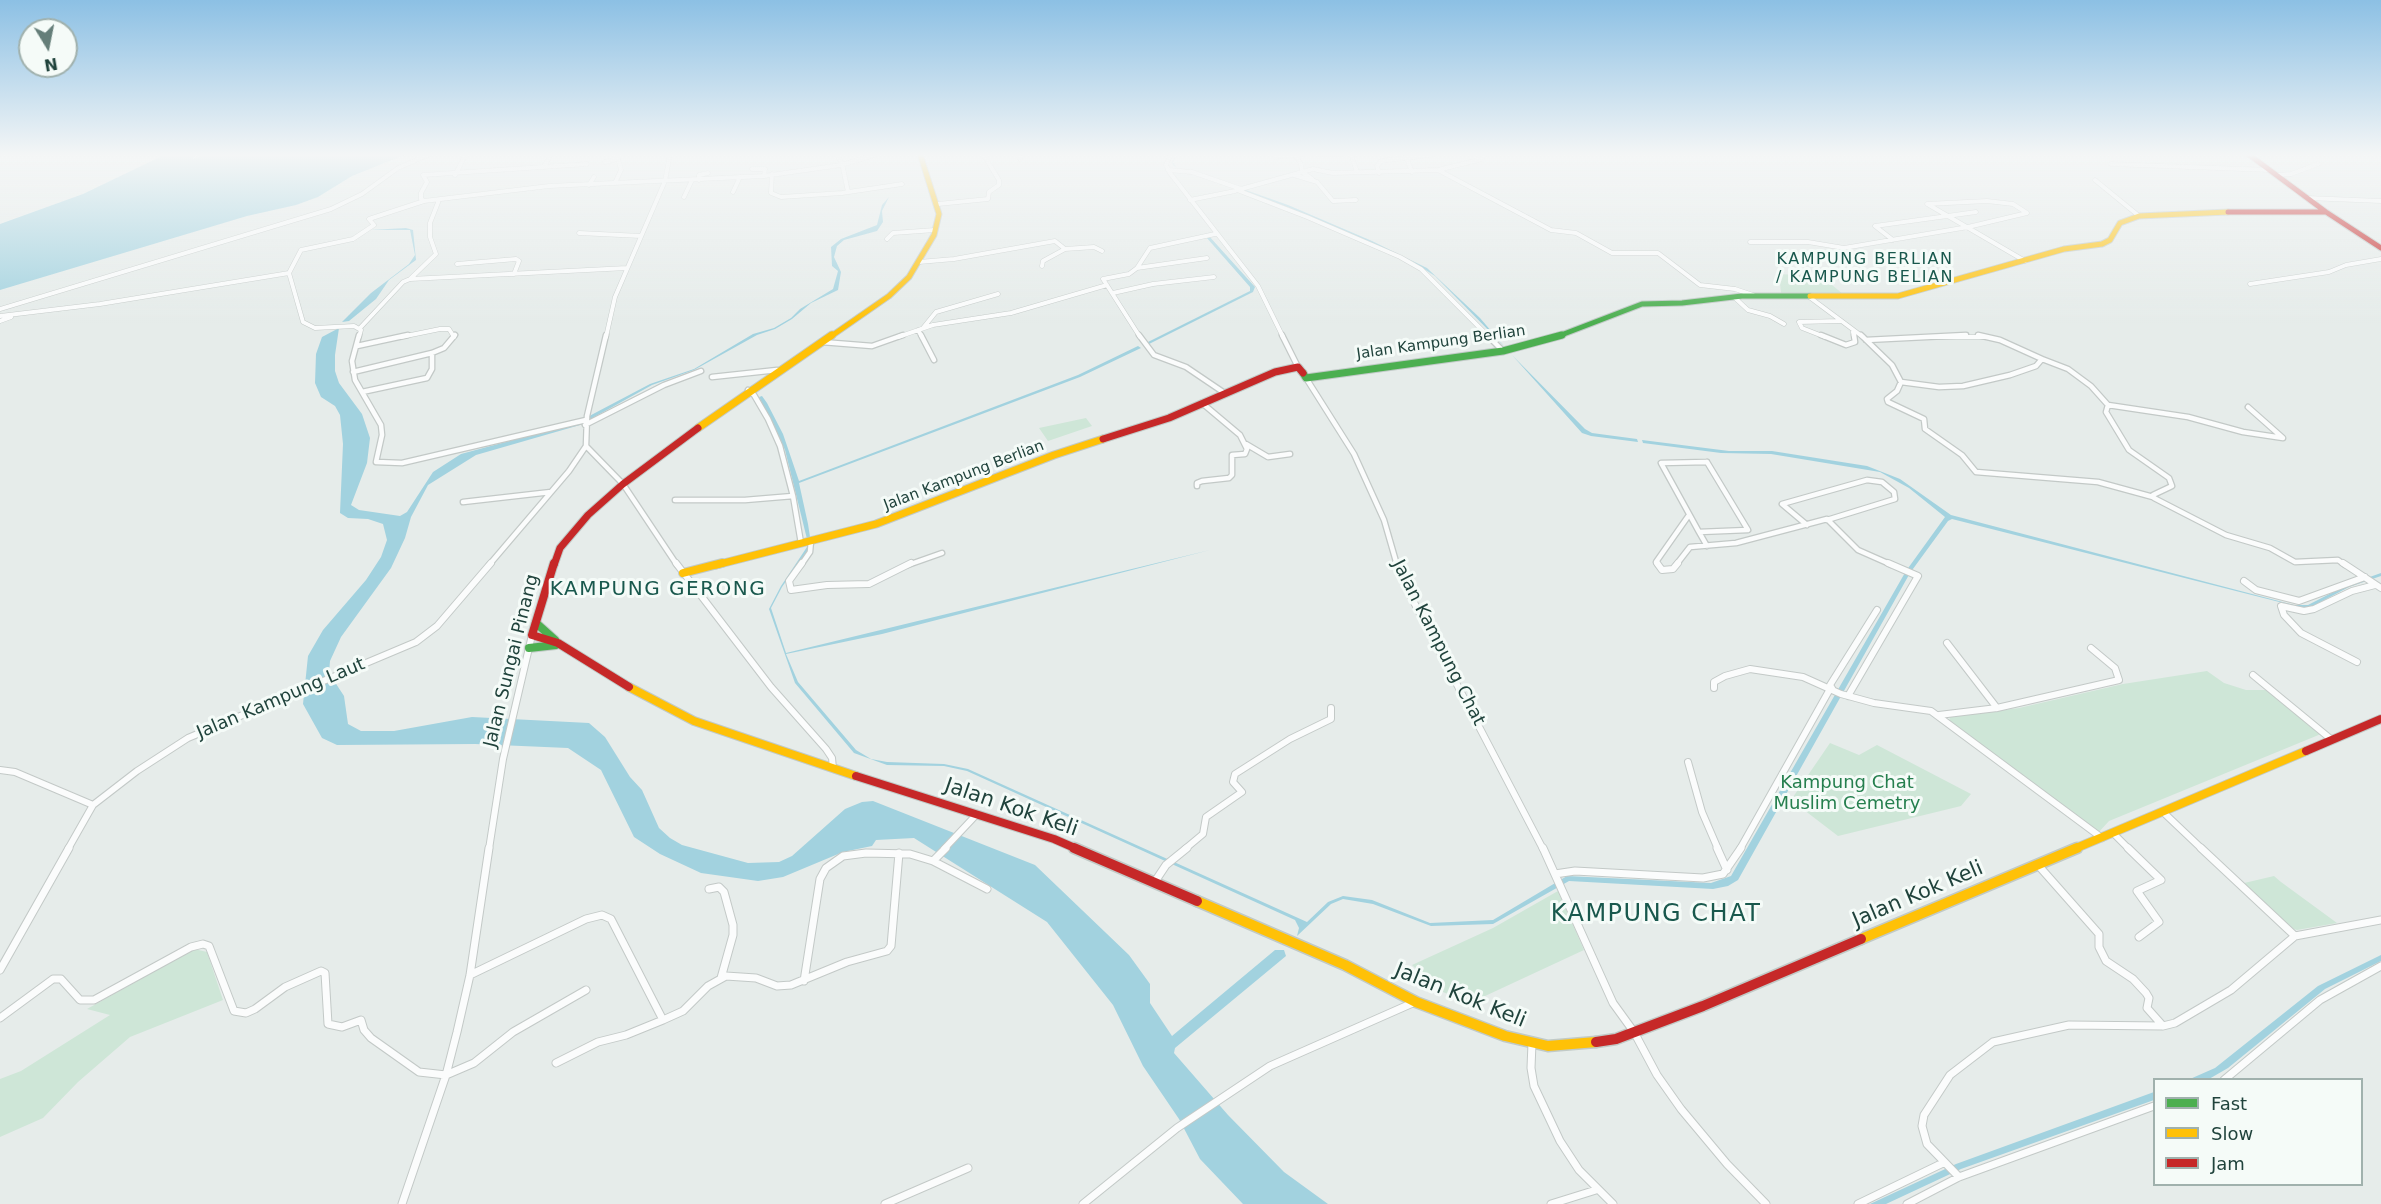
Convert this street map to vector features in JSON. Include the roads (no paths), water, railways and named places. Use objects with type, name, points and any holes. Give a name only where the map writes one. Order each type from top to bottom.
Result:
[{"type":"street","points":[[0,309],[327,210]]},
{"type":"street","points":[[360,328],[315,328],[303,322],[290,273],[301,250],[353,239],[374,225],[369,219],[396,210]]},
{"type":"street","points":[[410,279],[436,254],[430,237],[430,224],[435,210]]},
{"type":"street","points":[[652,210],[615,297],[586,423],[586,446],[623,484],[684,573],[771,687],[809,727],[832,758],[833,768]]},
{"type":"street","name":"Jalan Sungai Pinang","points":[[402,1204],[446,1075],[470,975],[504,759],[515,707],[545,586],[560,548],[588,515],[623,484],[748,390],[903,285],[919,262],[935,230],[937,210]]},
{"type":"street","points":[[1197,210],[1258,286],[1305,378]]},
{"type":"street","points":[[1290,210],[1400,257],[1421,269],[1503,351]]},
{"type":"street","points":[[1514,210],[1551,230],[1576,233],[1612,253],[1658,254],[1700,285],[1739,290],[1754,296]]},
{"type":"street","points":[[1938,210],[2025,261]]},
{"type":"street","points":[[1750,242],[1808,242],[1844,248],[1968,227],[2027,213],[2023,210]]},
{"type":"street","points":[[2132,210],[2139,216]]},
{"type":"street","points":[[2324,210],[2381,248]]},
{"type":"street","points":[[1893,240],[1875,226],[1945,214],[1976,212]]},
{"type":"street","name":"Jalan Kampung Berlian","points":[[1305,378],[1503,351],[1571,333],[1642,304],[1754,296],[1898,296],[2064,249],[2102,244],[2110,240],[2120,224],[2139,216],[2200,212],[2326,212]]},
{"type":"street","points":[[887,239],[889,234],[895,232],[935,230]]},
{"type":"street","points":[[579,233],[641,236]]},
{"type":"street","points":[[1215,234],[1150,248],[1137,268],[1129,274],[1103,279],[1143,343],[1154,355],[1193,371],[1223,392]]},
{"type":"street","points":[[919,262],[954,259],[1055,241],[1065,249]]},
{"type":"street","points":[[1042,266],[1043,261],[1065,249],[1094,247],[1102,251]]},
{"type":"street","points":[[1137,268],[1207,258]]},
{"type":"street","points":[[457,264],[516,259],[519,261],[514,274]]},
{"type":"street","points":[[2250,284],[2329,272],[2346,265],[2381,259]]},
{"type":"street","points":[[627,268],[410,279],[403,282],[364,321],[360,328],[352,361],[353,372],[362,392],[381,425],[382,435],[375,458],[381,464],[402,463],[586,423],[664,385],[701,371]]},
{"type":"street","points":[[0,316],[100,304],[290,273]]},
{"type":"street","points":[[1113,293],[1193,277],[1215,277]]},
{"type":"street","points":[[820,341],[872,346],[921,329],[1011,313],[1108,286],[1130,290]]},
{"type":"street","points":[[921,329],[936,312],[998,294]]},
{"type":"street","points":[[1806,295],[1866,340],[1892,365],[1901,382]]},
{"type":"street","points":[[1734,297],[1748,310],[1770,316],[1784,324]]},
{"type":"street","points":[[0,321],[18,315]]},
{"type":"street","points":[[1840,321],[1799,322],[1802,328],[1846,345],[1855,342],[1852,330]]},
{"type":"street","points":[[353,372],[432,353],[454,338],[449,329],[357,346]]},
{"type":"street","points":[[921,329],[934,360]]},
{"type":"street","points":[[1866,340],[1976,335],[2000,340],[2078,375],[2108,405],[2188,417],[2243,432],[2283,438],[2248,407]]},
{"type":"street","points":[[362,392],[427,378],[432,369],[432,353]]},
{"type":"street","points":[[1901,382],[1940,387],[1963,386],[2010,375],[2036,366],[2042,359]]},
{"type":"street","name":"Jalan Kampung Berlian","points":[[684,573],[876,524],[1054,455],[1142,428],[1265,375],[1298,367]]},
{"type":"street","points":[[712,377],[777,370]]},
{"type":"street","name":"Jalan Kampung Chat","points":[[1305,378],[1354,454],[1384,520],[1394,557],[1407,589],[1529,818],[1556,875]]},
{"type":"street","points":[[1901,382],[1897,391],[1887,401],[1924,419],[1926,429],[1956,450],[1976,472],[2098,482],[2153,498],[2226,535],[2264,546],[2295,562],[2334,559],[2378,586]]},
{"type":"street","points":[[748,390],[754,395],[776,437],[793,496],[801,543]]},
{"type":"street","points":[[1202,403],[1230,425],[1246,444],[1268,457],[1290,454]]},
{"type":"street","points":[[2108,405],[2106,412],[2129,450],[2163,472],[2172,483],[2171,487],[2153,495],[2153,498]]},
{"type":"street","points":[[1197,486],[1197,483],[1202,481],[1229,478],[1232,455],[1245,454],[1246,444]]},
{"type":"street","name":"Jalan Kampung Laut","points":[[0,970],[93,805],[137,771],[188,738],[416,642],[436,626],[551,492],[586,446]]},
{"type":"street","points":[[1699,532],[1748,530],[1707,462],[1662,463],[1689,515],[1707,546]]},
{"type":"street","points":[[1689,515],[1656,562],[1662,570],[1673,569],[1690,547],[1736,543],[1827,520],[1894,499],[1894,492],[1882,482],[1867,480],[1782,504],[1807,525]]},
{"type":"street","points":[[464,502],[551,492]]},
{"type":"street","points":[[675,500],[749,500],[793,496]]},
{"type":"street","points":[[1827,520],[1858,550],[1918,576],[1845,695]]},
{"type":"street","points":[[811,541],[810,552],[789,581],[791,590],[827,585],[869,584],[911,563],[942,553]]},
{"type":"street","points":[[2244,581],[2256,591],[2299,601],[2347,582],[2365,578]]},
{"type":"street","points":[[2357,662],[2301,633],[2284,615],[2281,606],[2304,611],[2352,591],[2378,586]]},
{"type":"street","points":[[1766,1204],[1727,1164],[1681,1109],[1657,1075],[1634,1032],[1613,1003],[1556,875],[1575,871],[1703,878],[1723,874],[1832,690],[1830,685],[1877,610]]},
{"type":"street","points":[[536,623],[561,645]]},
{"type":"street","name":"Jalan Kok Keli","points":[[532,635],[561,645],[647,698],[694,721],[1054,839],[1345,965],[1416,1002],[1505,1036],[1532,1043],[1575,1046],[1616,1039],[1634,1032],[2114,834],[2381,719]]},
{"type":"street","points":[[1947,643],[1997,708]]},
{"type":"street","points":[[529,648],[548,644],[561,645]]},
{"type":"street","points":[[1938,715],[1997,708],[2119,680],[2115,668],[2091,648]]},
{"type":"street","points":[[1714,688],[1714,682],[1725,676],[1750,669],[1793,675],[1845,695],[1878,704],[1926,709],[1938,715],[2022,781],[2102,838]]},
{"type":"street","points":[[2253,675],[2332,740]]},
{"type":"street","points":[[1154,883],[1167,865],[1203,834],[1206,817],[1213,810],[1240,795],[1242,792],[1233,782],[1235,774],[1290,739],[1331,719],[1331,708]]},
{"type":"street","points":[[1688,762],[1702,812],[1727,870]]},
{"type":"street","points":[[0,770],[15,772],[93,805]]},
{"type":"street","points":[[2163,812],[2295,936]]},
{"type":"street","points":[[936,858],[978,813]]},
{"type":"street","points":[[2114,834],[2161,880],[2158,884],[2137,891],[2159,922],[2139,937]]},
{"type":"street","points":[[556,1063],[598,1042],[635,1032],[683,1011],[708,986],[721,978],[748,977],[781,987],[804,981],[847,962],[887,951],[891,946],[899,853]]},
{"type":"street","points":[[804,981],[820,879],[826,868],[849,855],[899,853],[936,858],[987,889]]},
{"type":"street","points":[[2038,865],[2099,934],[2099,947],[2106,961],[2133,980],[2146,993],[2149,998],[2147,1008],[2163,1026]]},
{"type":"street","points":[[708,889],[719,887],[724,892],[733,925],[733,935],[721,978]]},
{"type":"street","points":[[470,975],[586,918],[602,915],[611,920],[663,1020]]},
{"type":"street","points":[[1957,1176],[1943,1163],[1924,1136],[1924,1115],[1950,1076],[1987,1046],[1998,1040],[2062,1026],[2163,1026],[2187,1018],[2231,990],[2295,936],[2381,920]]},
{"type":"street","points":[[0,1018],[39,987],[53,980],[61,979],[80,1000],[94,1000],[191,946],[203,944],[209,946],[234,1011],[239,1013],[255,1009],[285,987],[321,971],[325,973],[328,1024],[342,1027],[361,1020],[364,1030],[371,1038],[419,1072],[446,1075],[474,1063],[513,1032],[586,990]]},
{"type":"street","points":[[2226,1078],[2320,1000],[2381,966]]},
{"type":"street","points":[[1083,1204],[1178,1128],[1230,1091],[1299,1051],[1416,1002]]},
{"type":"street","points":[[1532,1043],[1531,1068],[1541,1103],[1571,1158],[1596,1190],[1613,1204]]},
{"type":"street","points":[[1907,1204],[1957,1176],[2153,1106]]},
{"type":"street","points":[[1858,1204],[1943,1163]]},
{"type":"street","points":[[885,1204],[968,1168]]},
{"type":"street","points":[[1551,1204],[1596,1190]]},
{"type":"water","points":[[38,210],[273,210],[0,290],[0,224]]},
{"type":"water","points":[[882,210],[883,222],[877,231],[844,240],[837,246],[834,257],[841,272],[838,290],[811,303],[792,319],[775,329],[757,335],[694,370],[652,385],[580,425],[476,455],[428,485],[411,517],[405,538],[391,568],[341,637],[330,661],[329,673],[344,696],[348,724],[361,731],[394,731],[472,717],[589,723],[605,737],[630,777],[642,790],[659,828],[670,838],[682,845],[748,863],[779,862],[792,856],[845,809],[862,802],[873,801],[1035,865],[1129,955],[1150,984],[1150,1003],[1172,1036],[1275,950],[1284,950],[1286,956],[1175,1048],[1174,1053],[1228,1115],[1284,1172],[1328,1204],[1243,1204],[1200,1159],[1179,1119],[1143,1066],[1113,1005],[1047,922],[914,838],[876,840],[872,846],[843,852],[783,877],[758,881],[701,873],[660,854],[634,837],[601,770],[568,748],[475,744],[337,745],[322,738],[303,704],[308,656],[323,630],[366,580],[381,557],[387,540],[383,524],[368,519],[348,518],[340,513],[343,444],[340,415],[335,406],[321,397],[315,383],[316,354],[322,337],[339,328],[335,371],[339,383],[362,414],[370,438],[367,463],[351,505],[359,510],[400,516],[407,512],[433,472],[461,454],[576,423],[650,384],[694,369],[753,334],[774,328],[791,318],[800,309],[833,289],[838,271],[832,266],[831,247],[841,239],[877,225]]},
{"type":"water","points":[[1294,210],[1300,210],[1372,241],[1427,268],[1480,318],[1504,346],[1435,276],[1410,260]]},
{"type":"water","points":[[406,228],[413,230],[416,260],[389,280],[376,299],[349,321],[342,322],[371,293],[409,264],[415,255],[410,230],[370,230]]},
{"type":"water","points":[[1209,236],[1255,287],[1253,292],[1147,345],[1146,343],[1250,291],[1250,287],[1206,237]]},
{"type":"water","points":[[1138,346],[1141,348],[1080,377],[799,483],[810,537],[807,539],[785,450],[759,397],[762,396],[767,403],[783,434],[799,481],[1078,375]]},
{"type":"water","points":[[1512,355],[1585,429],[1592,433],[1637,439],[1638,442],[1582,433]]},
{"type":"water","points":[[1642,440],[1729,451],[1772,451],[1867,466],[1900,479],[1951,515],[2294,605],[2308,605],[2347,585],[2381,573],[2381,576],[2349,587],[2311,607],[2303,608],[1952,519],[1948,521],[1910,573],[1738,880],[1728,886],[1713,889],[1569,881],[1493,924],[1431,926],[1373,904],[1343,899],[1331,904],[1297,936],[1299,928],[1295,920],[967,771],[944,766],[887,765],[854,753],[795,683],[769,609],[781,586],[807,547],[808,550],[782,587],[771,608],[786,653],[1210,550],[882,634],[786,654],[798,682],[856,750],[871,759],[887,762],[944,764],[968,769],[1307,922],[1328,902],[1343,896],[1372,900],[1430,923],[1493,920],[1567,876],[1711,883],[1731,876],[1906,571],[1945,517],[1909,488],[1880,472],[1771,454],[1721,453],[1643,443]]},
{"type":"water","points":[[2381,955],[2381,961],[2325,989],[2228,1068],[2211,1078],[2192,1078],[2215,1068],[2318,986]]},
{"type":"water","points":[[2153,1092],[2153,1100],[1961,1169],[1886,1204],[1870,1204],[1956,1164]]},
{"type":"district","name":"KAMPUNG BERLIAN / KAMPUNG BELIAN","points":[[1865,269]]},
{"type":"district","name":"KAMPUNG GERONG","points":[[658,590]]},
{"type":"district","name":"KAMPUNG CHAT","points":[[1656,915]]},
{"type":"park label","name":"Kampung Chat Muslim Cemetry","points":[[1847,793]]}]
